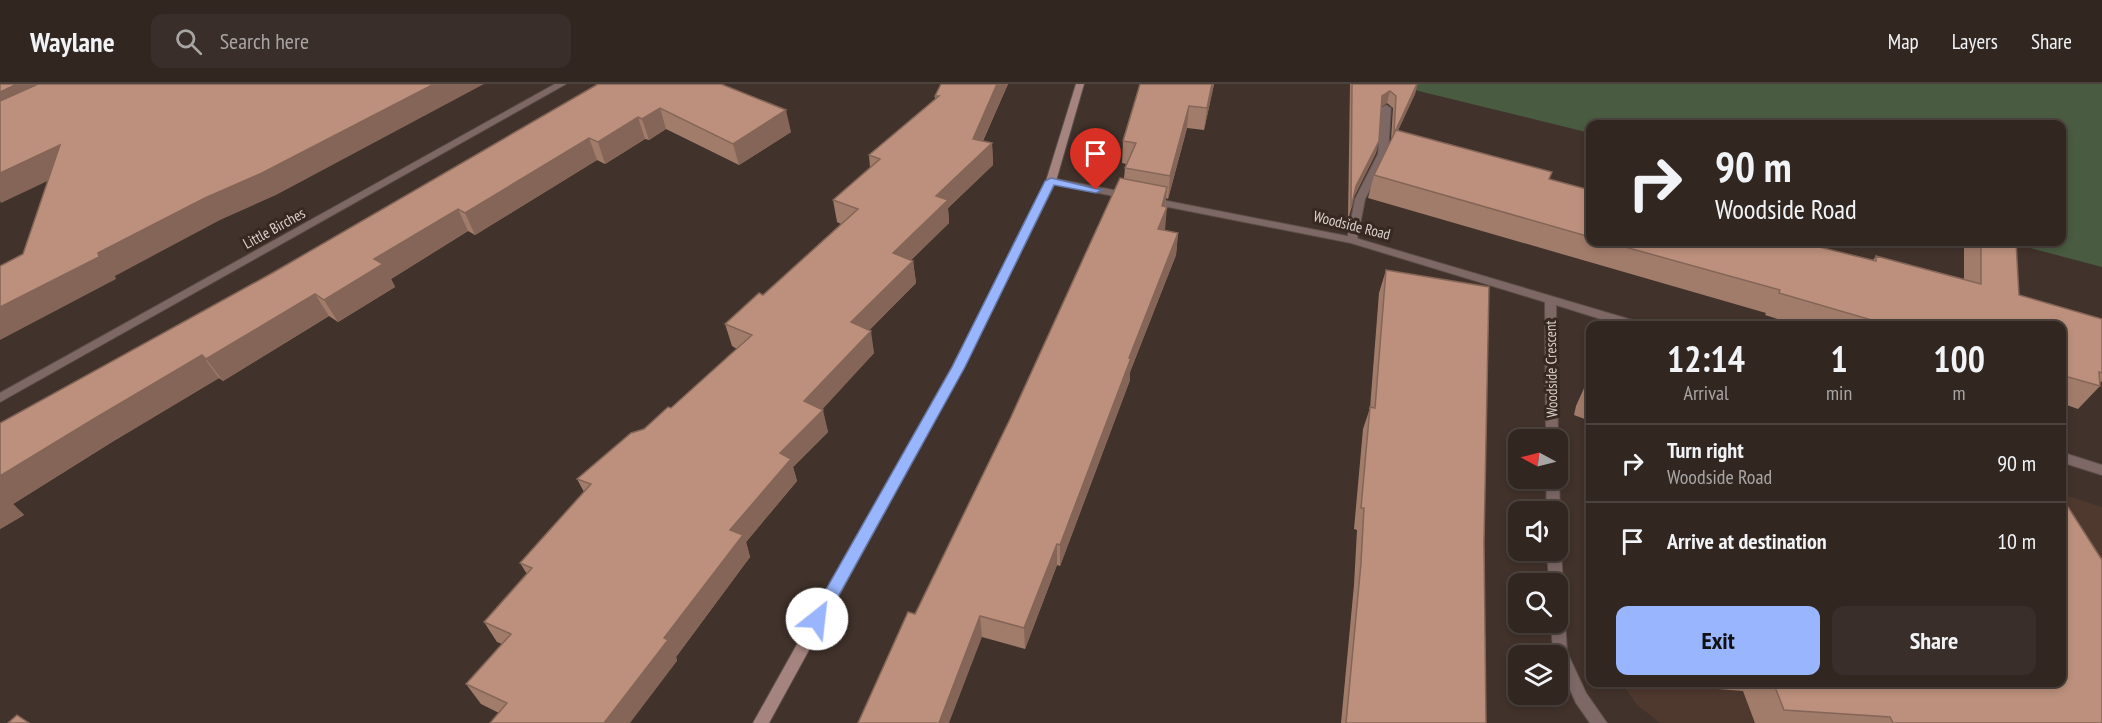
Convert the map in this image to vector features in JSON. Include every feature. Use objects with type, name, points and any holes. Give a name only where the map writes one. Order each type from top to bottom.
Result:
[{"type":"street","name":"Little Birches","points":[[0,398],[562,84]]},
{"type":"street","points":[[761,723],[958,367],[1051,181],[1080,84]]},
{"type":"street","points":[[1352,240],[1360,199],[1383,154],[1386,108]]},
{"type":"street","name":"Woodside Road","points":[[1051,181],[1352,240],[1622,321]]},
{"type":"street","name":"Woodside Crescent","points":[[1550,299],[1552,429]]},
{"type":"street","points":[[2066,459],[2102,470]]},
{"type":"street","points":[[1559,633],[1560,652],[1581,698],[1599,723]]},
{"type":"shaded area","points":[[2066,496],[2102,507],[2102,723],[1660,723],[1637,705],[1625,687],[2066,687]]},
{"type":"green space","points":[[1390,84],[2102,84],[2102,267],[2022,246],[2066,246],[2066,120],[1586,120],[1586,132]]},
{"type":"building","points":[[0,84],[17,84],[0,92]]},
{"type":"building","points":[[38,84],[434,84],[262,173],[205,198],[98,253],[99,257],[0,307],[0,266],[23,254],[60,145],[0,173],[0,101]]},
{"type":"building","points":[[598,84],[721,84],[786,110],[733,144],[660,108],[642,119],[638,117],[598,142],[589,138],[465,213],[458,209],[374,259],[383,264],[324,300],[315,294],[206,359],[202,355],[0,476],[0,423],[274,272]]},
{"type":"building","points":[[941,84],[997,84],[973,139],[992,143],[936,196],[948,200],[893,253],[913,261],[851,322],[871,331],[804,401],[823,410],[780,453],[791,459],[730,530],[743,535],[664,638],[668,640],[604,723],[490,723],[507,703],[466,684],[511,634],[484,622],[532,568],[520,563],[591,484],[577,479],[631,433],[644,429],[668,407],[671,408],[752,335],[725,324],[759,293],[763,295],[858,209],[833,200],[880,159],[869,155],[939,96],[935,96]]},
{"type":"building","points":[[1140,84],[1212,84],[1207,108],[1189,106],[1170,176],[1125,168],[1136,143],[1123,141]]},
{"type":"building","points":[[1352,84],[1417,84],[1394,134],[1396,96],[1390,91],[1382,96],[1379,141],[1356,186],[1351,208]]},
{"type":"building","points":[[1396,130],[1552,172],[1549,179],[1586,189],[1586,236],[1374,175]]},
{"type":"building","points":[[1120,178],[1167,187],[1162,206],[1167,207],[1158,229],[1178,233],[1060,545],[1057,544],[1024,628],[980,616],[939,723],[858,723],[908,612],[915,614],[1010,419]]},
{"type":"building","points":[[1621,246],[1815,246],[1876,261],[1876,256],[1981,284],[1981,246],[2016,246],[2019,295],[2102,319],[2100,386],[2066,376],[2066,321],[1875,321],[1779,293],[1780,290]]},
{"type":"building","points":[[1386,270],[1489,287],[1484,542],[1486,723],[1346,723],[1361,563],[1364,508],[1361,508],[1370,407],[1375,408]]},
{"type":"building","points":[[2066,504],[2102,560],[2102,723],[1893,723],[1890,717],[1784,710],[1775,687],[2066,687]]},
{"type":"building","points":[[17,715],[29,723],[8,723]]},
{"type":"route","points":[[817,619],[958,367],[1051,181],[1096,190]]}]
